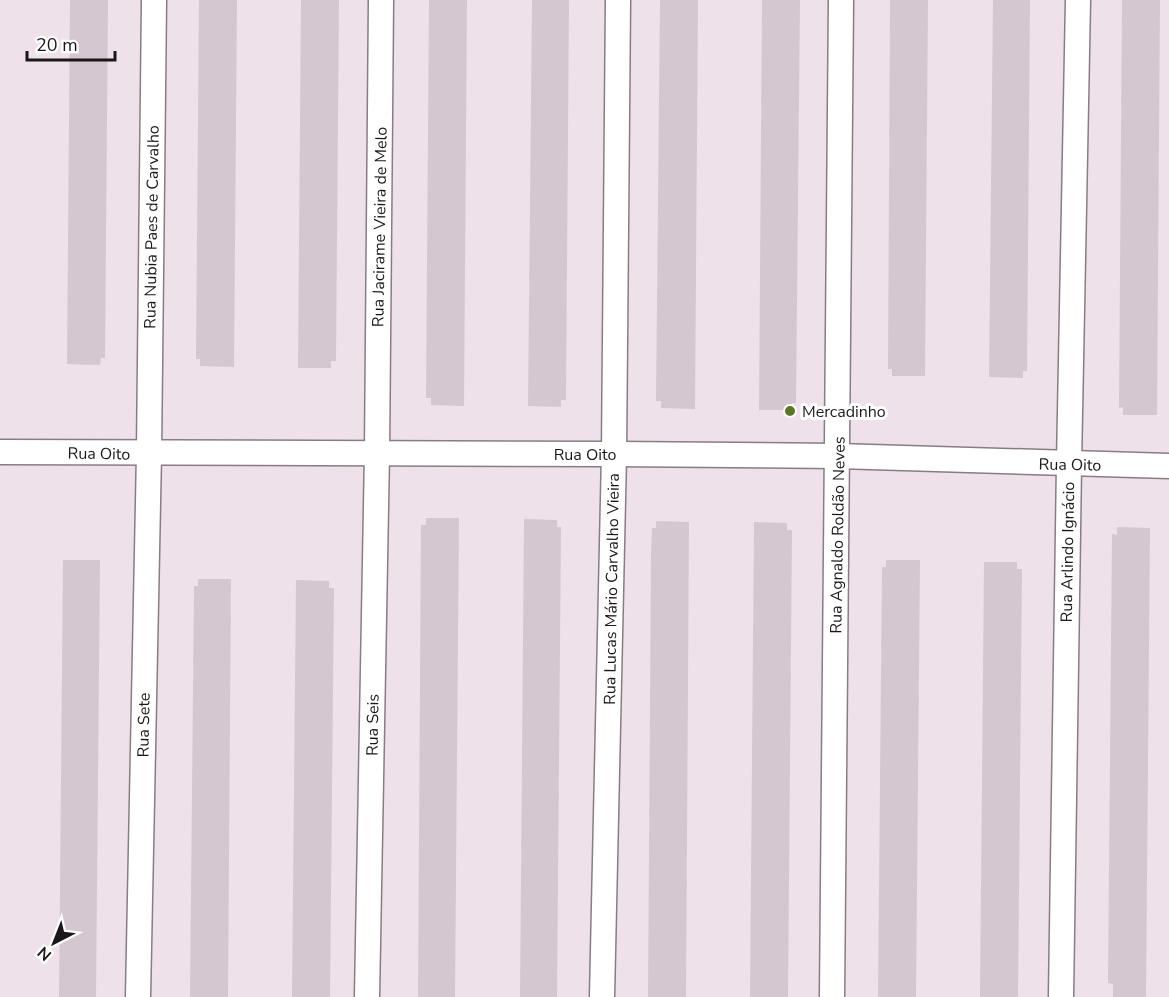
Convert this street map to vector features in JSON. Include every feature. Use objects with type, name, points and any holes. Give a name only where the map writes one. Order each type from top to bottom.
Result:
[{"type":"street","name":"Rua Nubia Paes de Carvalho","points":[[149,453],[154,0]]},
{"type":"street","name":"Rua Jacirame Vieira de Melo","points":[[377,453],[381,0]]},
{"type":"street","name":"Rua Lucas Mário Carvalho Vieira","points":[[603,997],[614,454],[618,0]]},
{"type":"street","name":"Rua Agnaldo Roldão Neves","points":[[832,997],[841,0]]},
{"type":"street","name":"Rua Arlindo Ignácio","points":[[1061,997],[1078,0]]},
{"type":"street","name":"Rua Oito","points":[[0,452],[838,456],[1169,466]]},
{"type":"street","name":"Rua Sete","points":[[138,997],[149,453]]},
{"type":"street","name":"Rua Seis","points":[[367,997],[377,453]]},
{"type":"building","points":[[70,0],[108,0],[105,358],[101,358],[100,365],[67,364]]},
{"type":"building","points":[[199,0],[237,0],[234,367],[200,366],[200,359],[196,359]]},
{"type":"building","points":[[301,0],[339,0],[336,361],[331,361],[331,368],[298,368]]},
{"type":"building","points":[[429,0],[467,0],[464,406],[431,405],[431,398],[426,398]]},
{"type":"building","points":[[532,0],[569,0],[566,400],[561,400],[561,407],[528,406]]},
{"type":"building","points":[[660,0],[698,0],[695,409],[661,408],[661,401],[656,401]]},
{"type":"building","points":[[762,0],[800,0],[796,403],[792,403],[792,410],[759,410]]},
{"type":"building","points":[[890,0],[928,0],[925,376],[892,376],[892,369],[888,369]]},
{"type":"building","points":[[993,0],[1030,0],[1027,371],[1023,371],[1023,378],[989,377]]},
{"type":"building","points":[[1122,0],[1160,0],[1157,415],[1123,415],[1123,407],[1119,408]]},
{"type":"building","points":[[426,518],[459,518],[455,997],[418,997],[421,525],[426,525]]},
{"type":"building","points":[[524,519],[557,520],[557,527],[561,527],[557,997],[520,997]]},
{"type":"building","points":[[656,521],[689,522],[686,997],[648,997],[651,555],[652,528],[656,528]]},
{"type":"building","points":[[754,522],[787,523],[787,530],[792,530],[788,997],[750,997]]},
{"type":"building","points":[[1117,527],[1150,528],[1146,997],[1113,997],[1113,984],[1108,983],[1112,534],[1117,535]]},
{"type":"building","points":[[63,560],[100,560],[96,997],[59,997]]},
{"type":"building","points":[[886,560],[920,560],[916,997],[878,997],[882,567],[886,567]]},
{"type":"building","points":[[984,562],[1017,562],[1017,569],[1022,569],[1018,997],[980,997]]},
{"type":"building","points":[[198,579],[231,579],[228,997],[190,997],[194,586],[198,586]]},
{"type":"building","points":[[296,580],[329,581],[329,588],[334,588],[330,997],[292,997]]},
{"type":"place","name":"Mercadinho","points":[[790,411]]}]
